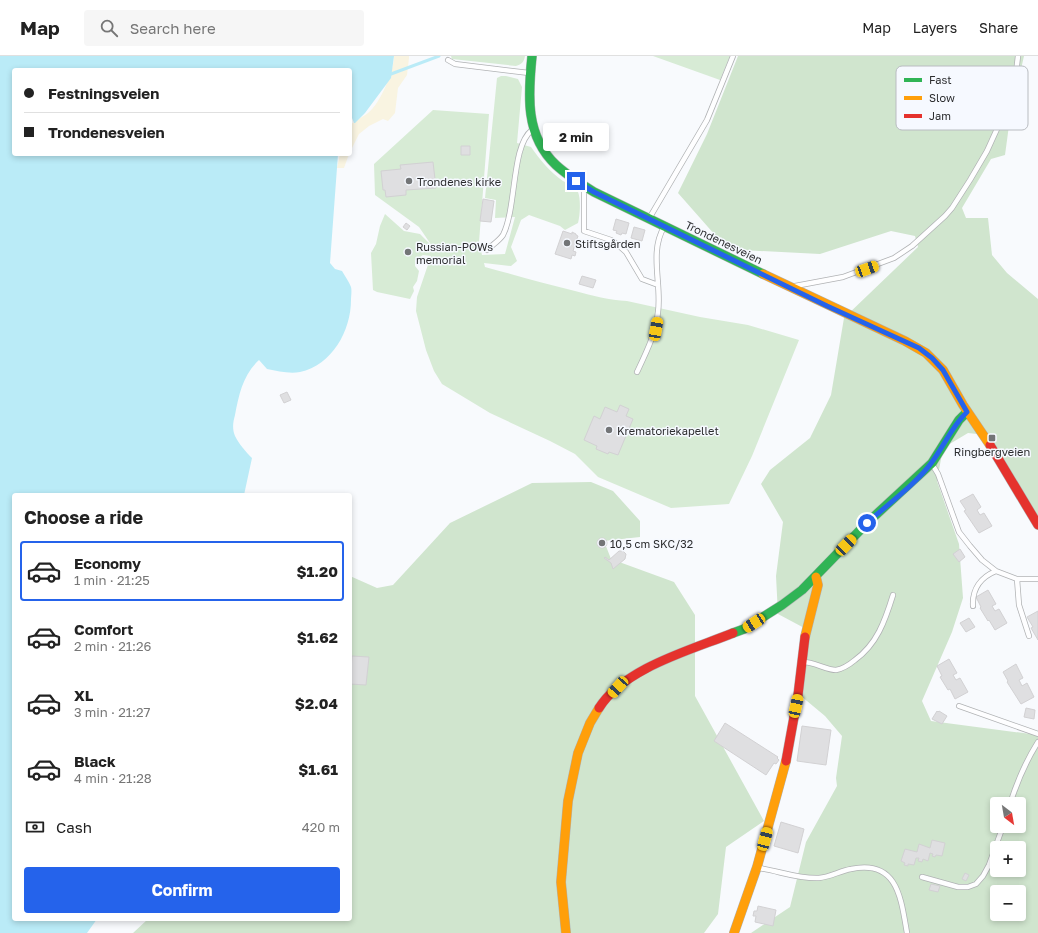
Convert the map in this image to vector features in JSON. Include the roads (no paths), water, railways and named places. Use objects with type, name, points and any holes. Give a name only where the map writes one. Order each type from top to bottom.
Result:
[{"type":"street","name":"Trondenesveien","points":[[532,56],[529,105],[533,129],[540,146],[552,162],[567,176],[665,226],[919,348],[932,358],[943,370],[967,412]]},
{"type":"street","points":[[565,931],[561,882],[568,801],[578,753],[590,723],[601,706],[618,687],[659,662],[744,629],[782,605],[816,577],[867,523],[920,476],[932,463],[959,420],[967,412],[992,448],[1038,525]]},
{"type":"street","points":[[734,933],[757,867],[787,756],[798,695],[801,662],[818,585],[816,577]]},
{"type":"lane","points":[[649,218],[707,120],[733,56]]},
{"type":"lane","points":[[1017,66],[1018,56]]},
{"type":"lane","points":[[448,60],[454,64],[530,74]]},
{"type":"lane","points":[[487,250],[502,236],[508,222],[513,200],[521,144],[526,135],[533,129]]},
{"type":"lane","points":[[790,287],[843,277],[894,258],[912,246],[952,208],[987,151],[997,130]]},
{"type":"lane","points":[[584,186],[584,230],[611,240],[617,244],[626,252],[642,279],[658,285]]},
{"type":"lane","points":[[637,372],[656,329],[658,312],[658,245],[659,237],[665,226]]},
{"type":"lane","points":[[932,463],[938,474],[959,532],[987,565],[996,571],[1017,579],[1038,579]]},
{"type":"lane","points":[[973,606],[972,597],[976,589],[986,575],[996,571]]},
{"type":"lane","points":[[1017,579],[1019,605],[1029,636]]},
{"type":"lane","points":[[801,662],[815,664],[835,670],[853,662],[873,642],[885,620],[893,595]]},
{"type":"lane","points":[[959,706],[1038,734]]},
{"type":"lane","points":[[1012,797],[1030,754],[1038,742]]},
{"type":"lane","points":[[922,877],[958,887],[968,887],[976,884],[983,876],[989,865],[1000,833]]},
{"type":"lane","points":[[757,867],[796,877],[818,878],[826,877],[852,868],[864,867],[878,869],[888,876],[898,890],[907,933]]},
{"type":"water","points":[[0,56],[394,56],[391,78],[365,113],[355,123],[352,118],[352,68],[12,68],[12,156],[338,156],[330,263],[335,269],[342,271],[349,283],[351,294],[348,323],[343,335],[338,345],[321,362],[311,368],[292,373],[267,369],[259,360],[245,378],[238,400],[233,426],[237,439],[252,458],[244,493],[12,493],[12,921],[96,921],[87,933],[0,933]]},
{"type":"waterway","points":[[391,74],[439,56]]},
{"type":"place","name":"Trondenes kirke","points":[[409,181]]},
{"type":"place","name":"Stiftsgården","points":[[567,243]]},
{"type":"place","name":"Russian-POWs memorial","points":[[408,252]]},
{"type":"place","name":"Krematoriekapellet","points":[[609,430]]},
{"type":"place","name":"Ringbergveien","points":[[992,438]]},
{"type":"place","name":"10,5 cm SKC/32","points":[[602,543]]}]
